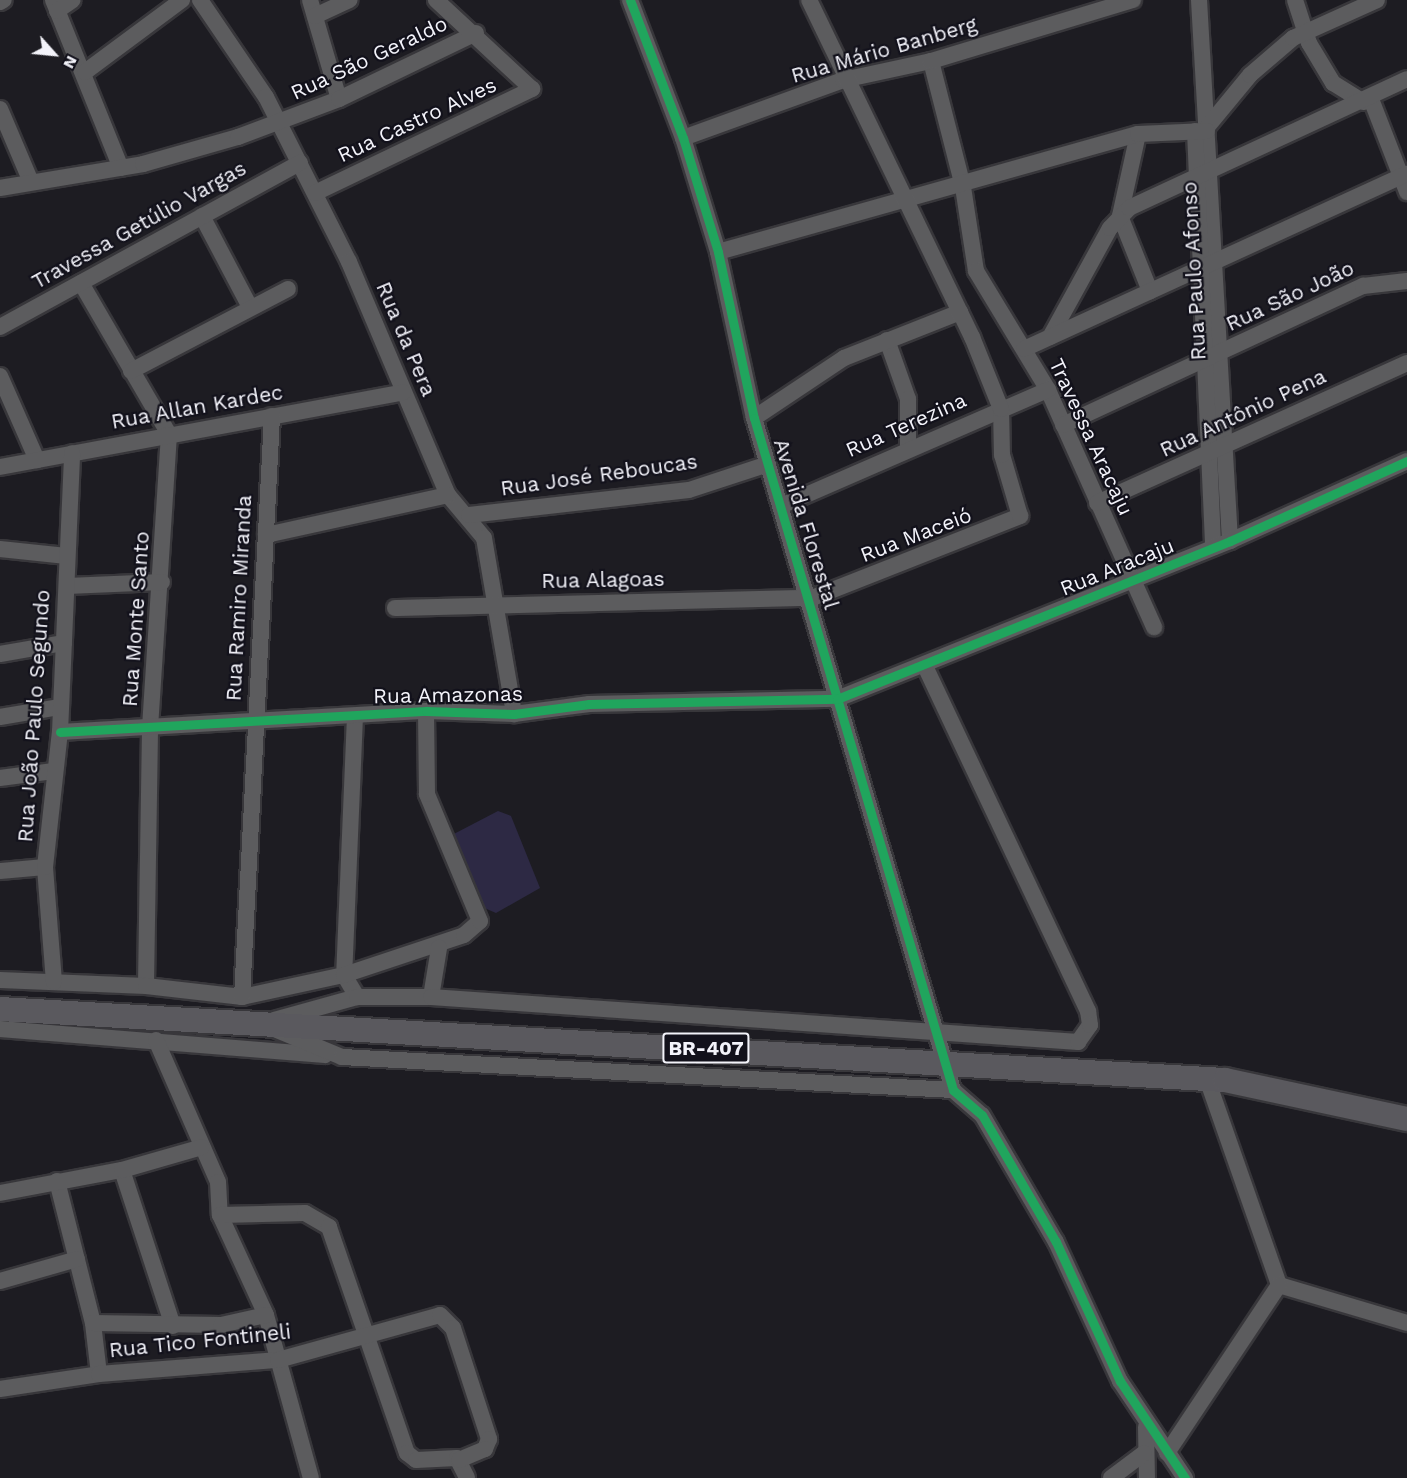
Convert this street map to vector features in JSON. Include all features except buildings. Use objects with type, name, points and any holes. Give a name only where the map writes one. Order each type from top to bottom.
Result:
[{"type":"highway","name":"BR-407","points":[[0,1009],[945,1062],[1207,1079],[1280,1089],[1407,1119]]},
{"type":"street","points":[[0,2],[4,0]]},
{"type":"street","points":[[73,0],[55,6],[85,72],[121,168]]},
{"type":"street","points":[[85,72],[182,0]]},
{"type":"street","name":"Rua da Pera","points":[[200,0],[280,124],[315,193],[448,495],[469,515],[484,538],[498,605],[514,714]]},
{"type":"street","points":[[339,99],[312,8],[350,0]]},
{"type":"street","points":[[436,0],[476,33]]},
{"type":"street","name":"Avenida Florestal","points":[[630,0],[683,138],[718,252],[754,418],[812,598],[837,699],[953,1090]]},
{"type":"street","points":[[809,0],[843,80],[960,312],[1000,409]]},
{"type":"street","name":"Rua Mário Banberg","points":[[683,138],[843,80],[931,61],[1133,0]]},
{"type":"street","name":"Rua Paulo Afonso","points":[[1199,0],[1210,263],[1220,353],[1230,541]]},
{"type":"street","points":[[1024,350],[1210,263],[1405,181],[1367,100],[1333,83],[1305,33],[1295,0]]},
{"type":"street","points":[[718,252],[963,187],[1138,134],[1203,129],[1269,56],[1305,33],[1377,0]]},
{"type":"street","name":"Rua São Geraldo","points":[[0,188],[121,168],[280,124],[339,99],[476,33]]},
{"type":"street","name":"Rua Castro Alves","points":[[315,193],[531,92],[532,84],[476,33]]},
{"type":"street","name":"Travessa Aracaju","points":[[931,61],[963,187],[976,270],[1048,390],[1154,627]]},
{"type":"street","points":[[1120,216],[1205,173],[1367,100],[1407,79]]},
{"type":"street","points":[[0,109],[31,182]]},
{"type":"street","points":[[1050,337],[1120,216],[1138,134]]},
{"type":"street","name":"Travessa Getúlio Vargas","points":[[0,327],[300,163]]},
{"type":"street","points":[[202,216],[250,307]]},
{"type":"street","points":[[1120,216],[1150,291]]},
{"type":"street","name":"Rua Paulo Afonso","points":[[1210,263],[1204,361],[1213,548]]},
{"type":"street","name":"Rua São João","points":[[1063,425],[1364,286],[1407,281]]},
{"type":"street","points":[[81,283],[169,434]]},
{"type":"street","points":[[131,371],[288,289]]},
{"type":"street","points":[[754,418],[818,373],[887,340],[960,312]]},
{"type":"street","points":[[887,340],[908,399],[908,448]]},
{"type":"street","name":"Rua Antônio Pena","points":[[1097,503],[1208,455],[1407,363]]},
{"type":"street","points":[[0,376],[37,460]]},
{"type":"street","name":"Rua Terezina","points":[[783,505],[908,448],[1048,390]]},
{"type":"street","name":"Rua Allan Kardec","points":[[0,467],[403,392]]},
{"type":"street","name":"Rua Maceió","points":[[812,598],[1008,524],[1020,516],[1018,502],[1002,455],[1000,409]]},
{"type":"street","name":"Rua Ramiro Miranda","points":[[242,998],[254,723],[272,416]]},
{"type":"street","name":"Rua Monte Santo","points":[[146,986],[150,730],[162,582],[169,434]]},
{"type":"street","name":"Rua João Paulo Segundo","points":[[54,982],[45,867],[60,732],[72,453]]},
{"type":"street","name":"Rua Aracaju","points":[[837,699],[925,666],[1230,541],[1407,461]]},
{"type":"street","name":"Rua José Reboucas","points":[[469,515],[689,489],[768,464]]},
{"type":"street","points":[[266,535],[448,495]]},
{"type":"street","points":[[0,549],[67,556]]},
{"type":"street","points":[[67,586],[162,582]]},
{"type":"street","name":"Rua Alagoas","points":[[395,608],[812,598]]},
{"type":"street","points":[[0,654],[64,643]]},
{"type":"street","points":[[262,1023],[357,998],[431,997],[1066,1044],[1086,1035],[1090,1017],[925,666]]},
{"type":"street","name":"Rua Amazonas","points":[[60,732],[150,730],[426,711],[514,714],[589,705],[837,699]]},
{"type":"street","points":[[0,717],[60,707]]},
{"type":"street","points":[[0,980],[146,986],[242,998],[344,975],[439,948],[480,921],[427,794],[426,711]]},
{"type":"street","points":[[356,716],[344,975],[357,998]]},
{"type":"street","points":[[0,778],[54,771]]},
{"type":"street","points":[[0,871],[45,867]]},
{"type":"street","points":[[431,997],[439,948]]},
{"type":"street","points":[[262,1023],[342,1057]]},
{"type":"street","points":[[0,1029],[342,1057],[953,1090],[982,1115],[1056,1242],[1146,1427],[1185,1478]]},
{"type":"street","points":[[156,1040],[218,1182],[220,1215],[266,1315],[311,1478]]},
{"type":"street","points":[[1207,1079],[1279,1285]]},
{"type":"street","points":[[0,1193],[122,1170],[202,1147]]},
{"type":"street","points":[[122,1170],[173,1326]]},
{"type":"street","points":[[57,1181],[93,1323],[99,1374]]},
{"type":"street","points":[[220,1215],[285,1211],[324,1222],[333,1234],[366,1338],[410,1458],[459,1460],[467,1478]]},
{"type":"street","points":[[0,1279],[77,1259]]},
{"type":"street","points":[[1279,1285],[1407,1323]]},
{"type":"street","points":[[1167,1453],[1279,1285]]},
{"type":"street","points":[[93,1323],[173,1326],[221,1324],[266,1315]]},
{"type":"street","name":"Rua Tico Fontineli","points":[[0,1389],[99,1374],[278,1360],[366,1338],[431,1317],[450,1321],[489,1438],[485,1449],[459,1460]]},
{"type":"street","points":[[1146,1427],[1144,1453],[1147,1478]]},
{"type":"street","points":[[1111,1478],[1144,1453]]},
{"type":"shaded area","points":[[498,811],[511,816],[540,888],[496,913],[482,907],[450,836]]},
{"type":"cycle path","points":[[630,0],[683,138],[718,252],[754,418],[953,1090],[982,1115],[1056,1242],[1120,1381],[1185,1478]]},
{"type":"cycle path","points":[[60,732],[426,711],[514,714],[589,704],[837,699],[1230,541],[1407,461]]}]
